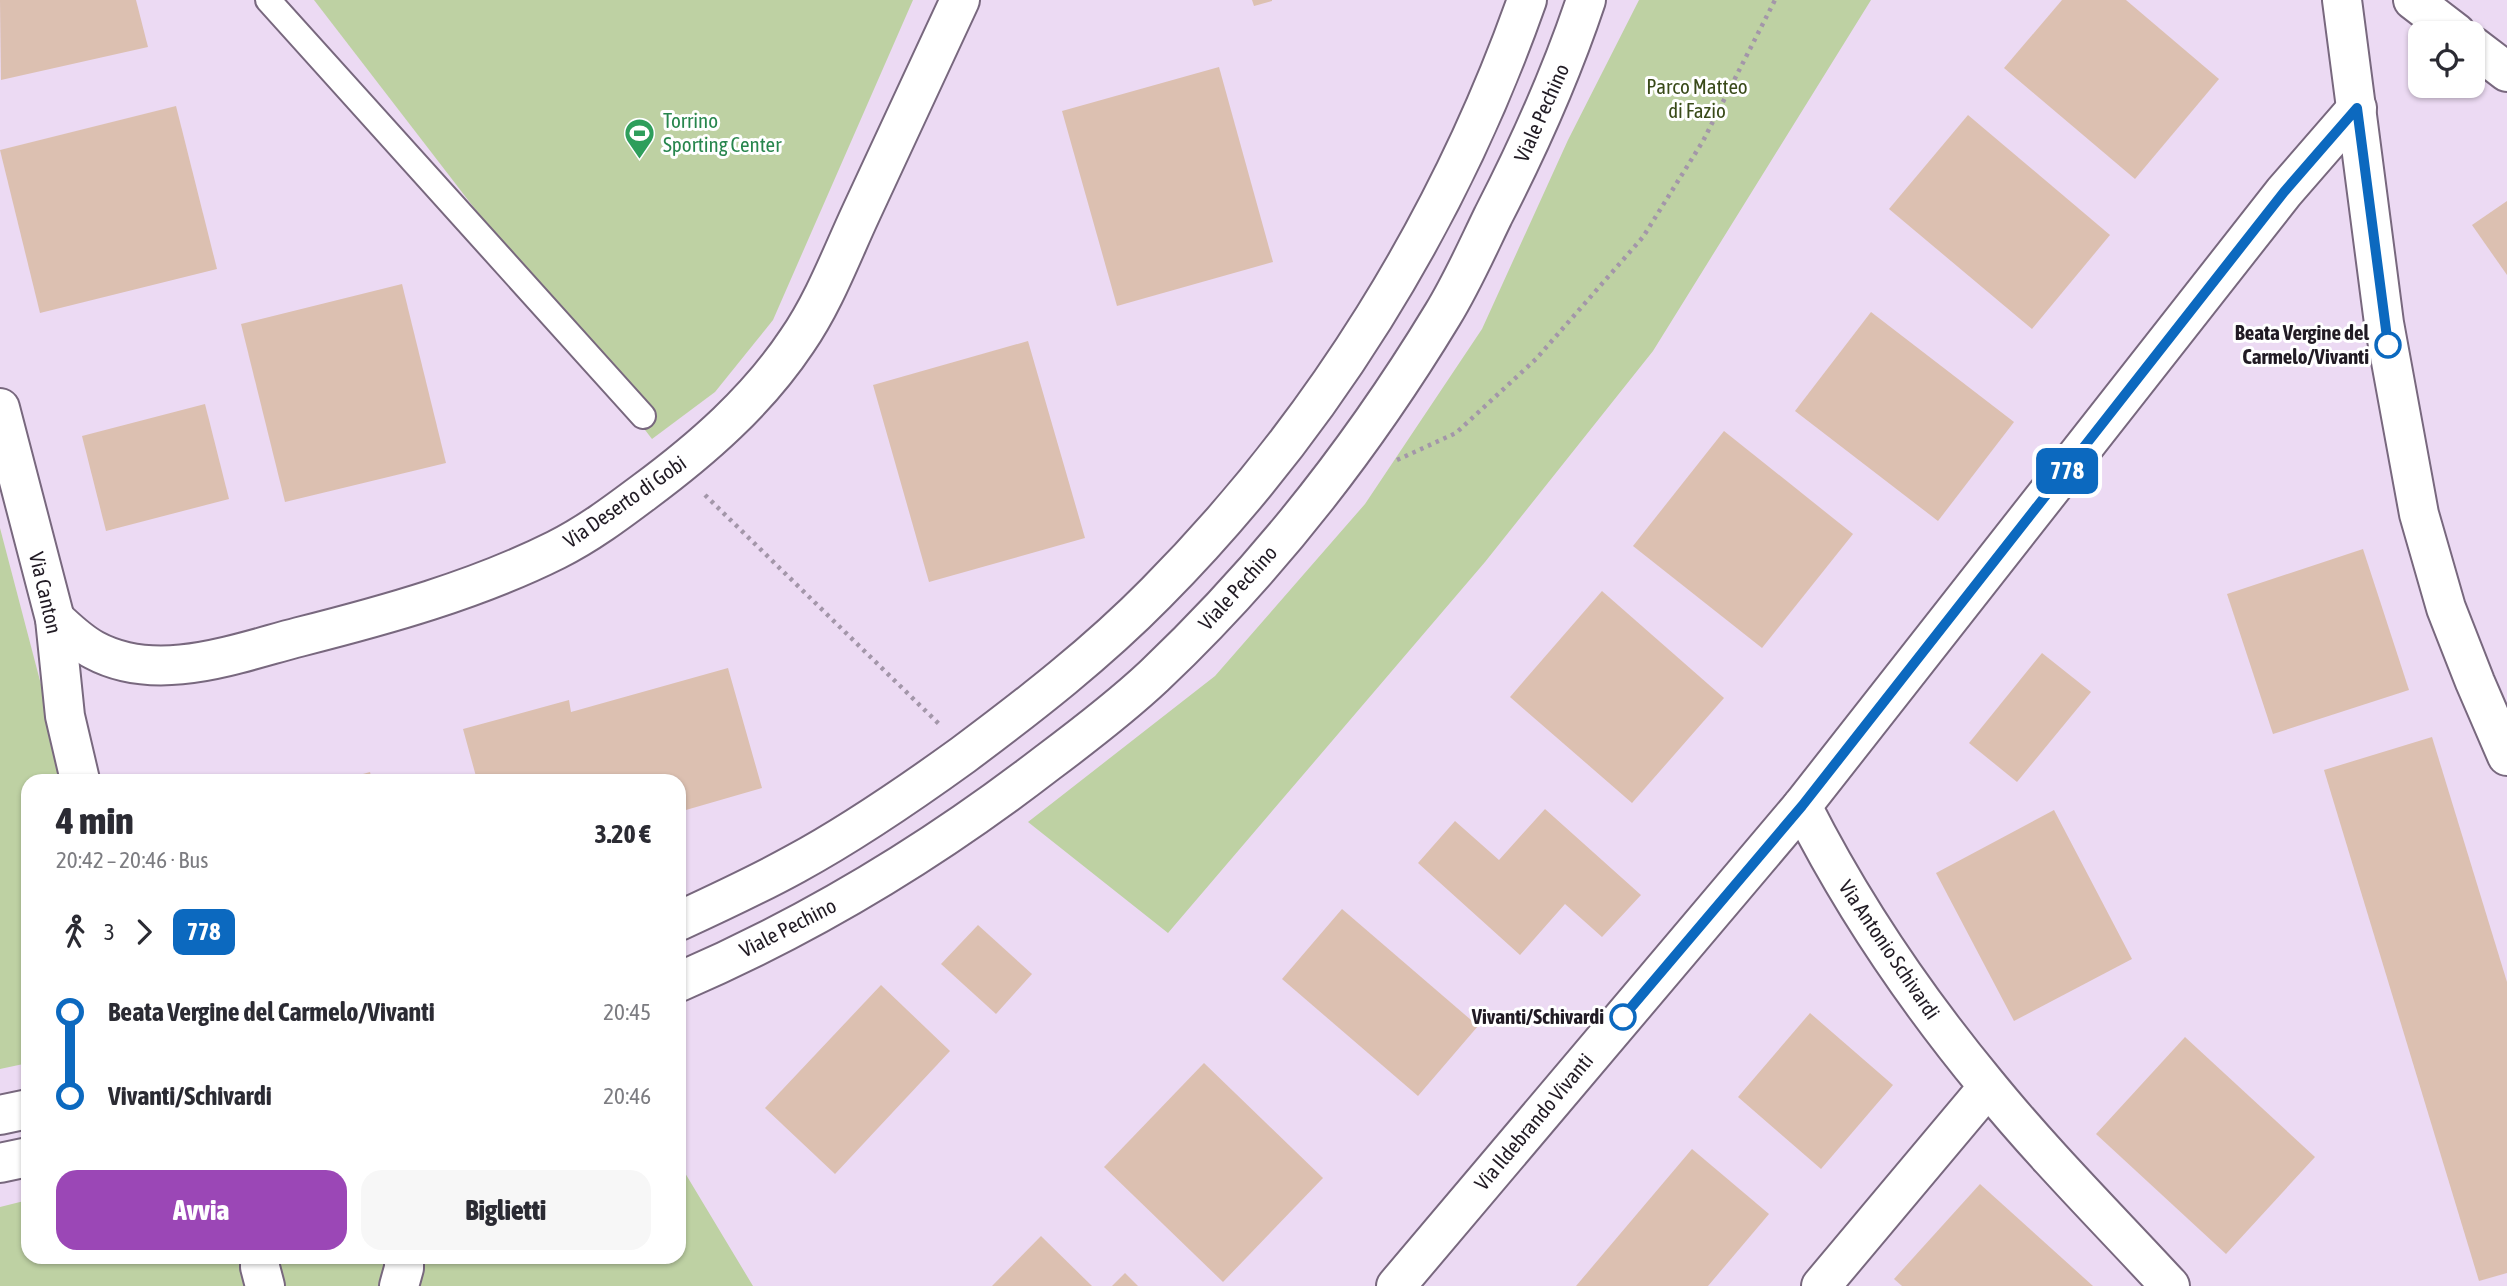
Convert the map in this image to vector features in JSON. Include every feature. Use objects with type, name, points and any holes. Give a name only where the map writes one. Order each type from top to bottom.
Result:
[{"type":"street","name":"Via Deserto di Gobi","points":[[55,619],[92,649],[119,660],[134,664],[179,664],[248,650],[380,614],[508,572],[581,537],[622,509],[677,468],[735,416],[774,373],[800,337],[837,265],[960,0]]},
{"type":"street","points":[[686,918],[797,863],[909,793],[967,752],[1035,700],[1155,594],[1218,526],[1283,449],[1360,339],[1410,254],[1485,108],[1527,0]]},
{"type":"street","name":"Viale Pechino","points":[[686,979],[829,909],[955,830],[1096,726],[1153,677],[1199,631],[1319,496],[1395,389],[1442,315],[1536,130],[1563,67],[1586,0]]},
{"type":"street","points":[[2342,0],[2384,323],[2419,514],[2450,618],[2507,756]]},
{"type":"street","points":[[2413,0],[2440,21]]},
{"type":"street","points":[[2485,55],[2507,72]]},
{"type":"street","name":"Via Ildebrando Vivanti","points":[[1396,1286],[1802,806],[2284,192],[2357,108]]},
{"type":"street","name":"Via Canton","points":[[0,408],[55,619],[65,716],[79,774]]},
{"type":"street","name":"Via Antonio Schivardi","points":[[1802,806],[1864,919],[1900,973],[1988,1087],[2170,1286]]},
{"type":"street","points":[[1821,1286],[1988,1087]]},
{"type":"street","points":[[0,1115],[21,1110]]},
{"type":"street","points":[[0,1163],[21,1158]]},
{"type":"street","points":[[260,1264],[265,1286]]},
{"type":"street","points":[[399,1286],[404,1264]]},
{"type":"lane","points":[[268,0],[643,416]]},
{"type":"path","points":[[1394,462],[1456,433],[1536,359],[1643,237],[1703,141],[1774,0]]},
{"type":"path","points":[[677,468],[967,752]]},
{"type":"green space","name":"Torrino Sporting Center","points":[[314,0],[913,0],[773,320],[715,392],[652,439]]},
{"type":"green space","name":"Parco Matteo di Fazio","points":[[1639,0],[1871,0],[1653,351],[1485,562],[1168,933],[1028,822],[1215,676],[1365,504],[1482,329],[1568,140]]},
{"type":"green space","points":[[0,528],[64,774],[21,774],[21,1064],[0,1069]]},
{"type":"green space","points":[[686,1175],[753,1286],[0,1286],[0,1207],[21,1202],[21,1264],[686,1264]]},
{"type":"building","points":[[0,0],[136,0],[148,47],[1,80]]},
{"type":"building","points":[[1252,0],[1272,0],[1272,1],[1254,6]]},
{"type":"building","points":[[2062,0],[2126,0],[2219,79],[2135,179],[2004,68]]},
{"type":"building","points":[[1219,67],[1273,262],[1117,306],[1062,111]]},
{"type":"building","points":[[176,106],[217,269],[40,313],[0,150]]},
{"type":"building","points":[[1968,115],[2110,235],[2032,329],[1889,209]]},
{"type":"building","points":[[2507,201],[2507,275],[2472,225]]},
{"type":"building","points":[[402,284],[446,463],[285,502],[241,324]]},
{"type":"building","points":[[1871,312],[2014,422],[1938,521],[1795,411]]},
{"type":"building","points":[[1028,341],[1085,538],[929,582],[873,385]]},
{"type":"building","points":[[205,404],[229,499],[106,531],[82,436]]},
{"type":"building","points":[[1724,431],[1853,534],[1762,648],[1633,546]]},
{"type":"building","points":[[2363,549],[2409,690],[2273,734],[2227,594]]},
{"type":"building","points":[[1602,591],[1724,698],[1632,803],[1510,697]]},
{"type":"building","points":[[2042,653],[2091,692],[2017,782],[1969,743]]},
{"type":"building","points":[[728,668],[762,788],[686,810],[686,774],[475,774],[463,729],[569,700],[571,712]]},
{"type":"building","points":[[2432,737],[2507,982],[2507,1273],[2479,1281],[2324,770]]},
{"type":"building","points":[[1545,809],[1641,895],[1602,937],[1565,904],[1520,955],[1418,863],[1455,821],[1499,860]]},
{"type":"building","points":[[2054,810],[2132,959],[2014,1021],[1936,873]]},
{"type":"building","points":[[1342,909],[1478,1026],[1418,1096],[1282,979]]},
{"type":"building","points":[[978,925],[1032,974],[996,1014],[941,964]]},
{"type":"building","points":[[881,985],[950,1051],[835,1174],[765,1108]]},
{"type":"building","points":[[1810,1013],[1893,1085],[1821,1169],[1738,1097]]},
{"type":"building","points":[[2185,1037],[2315,1157],[2226,1254],[2096,1134]]},
{"type":"building","points":[[1204,1063],[1323,1178],[1223,1282],[1104,1167]]},
{"type":"building","points":[[1692,1149],[1769,1214],[1708,1286],[1576,1286]]},
{"type":"building","points":[[1980,1184],[2093,1286],[1902,1286],[1894,1279]]},
{"type":"building","points":[[1041,1236],[1092,1286],[992,1286]]},
{"type":"building","points":[[1125,1273],[1138,1286],[1112,1286]]},
{"type":"bus line","name":"778","points":[[1623,1017],[1802,806],[2284,192],[2357,108],[2388,345]]},
{"type":"place","name":"Torrino Sporting Center","points":[[640,160]]},
{"type":"place","name":"Beata Vergine del Carmelo/Vivanti","points":[[2388,345]]},
{"type":"place","name":"Vivanti/Schivardi","points":[[1623,1017]]}]
